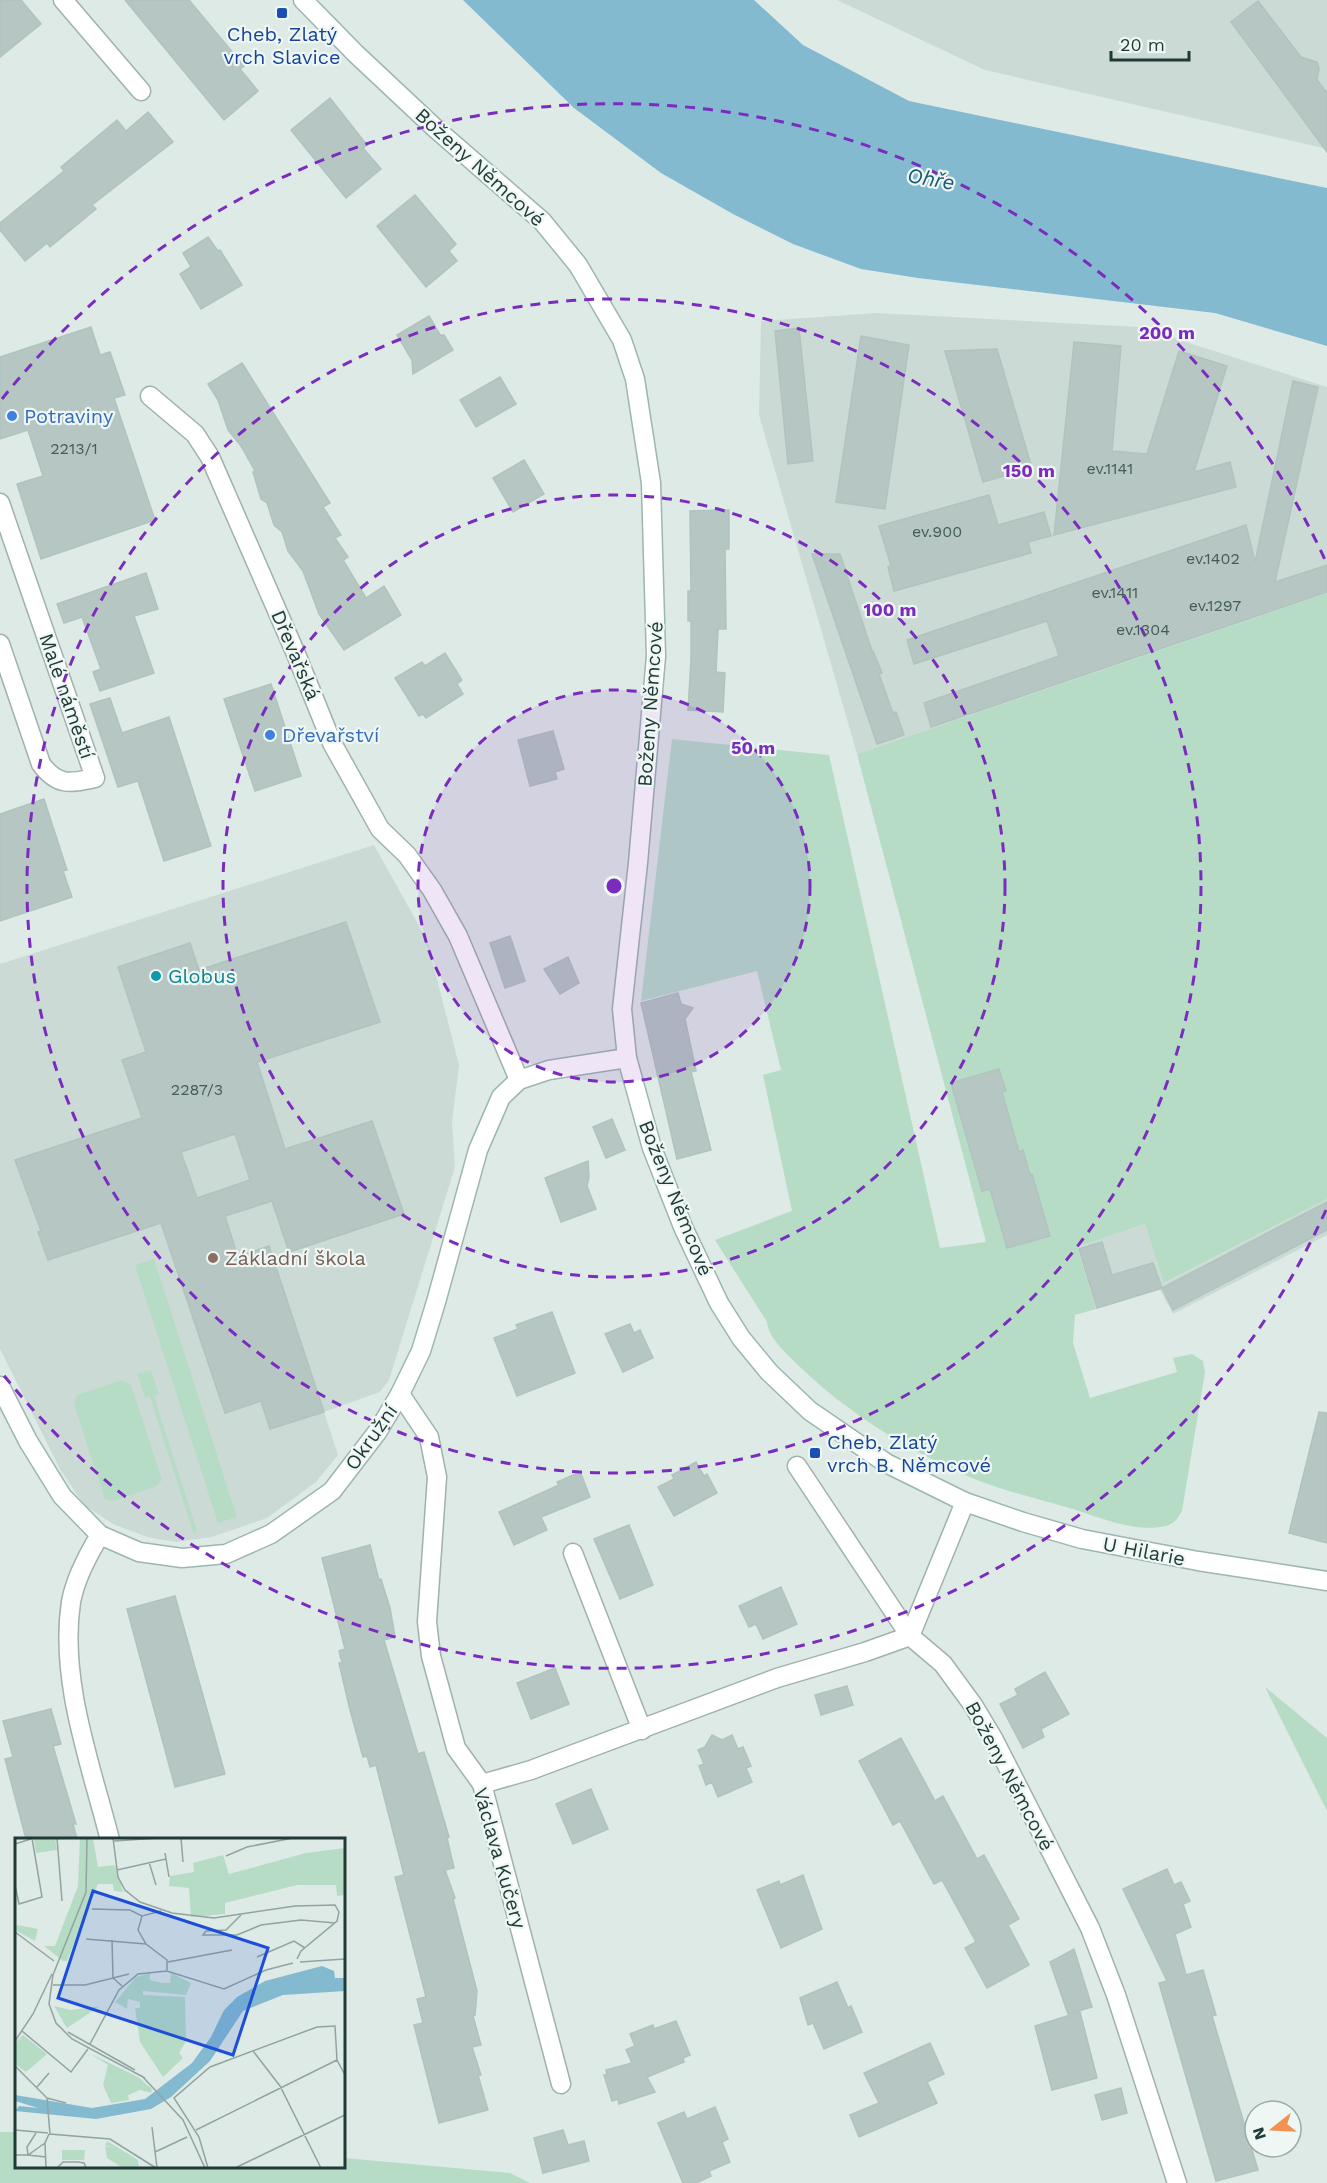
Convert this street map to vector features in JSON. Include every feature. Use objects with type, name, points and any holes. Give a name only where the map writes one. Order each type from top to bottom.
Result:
[{"type":"street","points":[[63,0],[141,91]]},
{"type":"street","name":"Boženy Němcové","points":[[303,0],[356,54],[436,129],[542,220],[578,265],[622,340],[635,379],[651,483],[656,656],[638,863],[622,1010],[627,1058],[652,1149],[683,1227],[719,1303],[741,1338],[769,1372],[810,1411],[886,1463],[965,1502]]},
{"type":"street","name":"Dřevařská","points":[[150,396],[195,434],[210,457],[292,643],[332,743],[380,830],[407,855],[432,890],[458,936],[519,1080]]},
{"type":"street","name":"Malé náměstí","points":[[0,504],[95,778],[71,783],[48,774],[41,764],[0,644]]},
{"type":"street","name":"Okružní","points":[[0,1386],[28,1441],[62,1496],[100,1534],[139,1552],[182,1558],[226,1554],[271,1534],[332,1491],[378,1431],[400,1394],[421,1351],[478,1150],[501,1097],[519,1080],[549,1070],[627,1058]]},
{"type":"street","name":"Václava Kučery","points":[[400,1394],[429,1437],[437,1477],[427,1622],[431,1656],[456,1748],[482,1784],[561,2084]]},
{"type":"street","name":"Boženy Němcové","points":[[797,1466],[910,1636],[944,1664],[994,1740],[1090,1928],[1116,1995],[1177,2183]]},
{"type":"street","points":[[482,1784],[531,1770],[777,1678],[865,1653],[910,1636],[965,1502]]},
{"type":"street","name":"U Hilarie","points":[[965,1502],[1082,1539],[1198,1561],[1327,1581]]},
{"type":"street","points":[[100,1534],[88,1556],[72,1600],[69,1641],[74,1699],[110,1838]]},
{"type":"street","points":[[573,1553],[642,1730]]},
{"type":"shaded area","points":[[837,0],[1327,0],[1327,149],[985,70]]},
{"type":"shaded area","points":[[877,313],[1139,327],[1327,387],[1327,593],[857,754],[759,415],[761,321]]},
{"type":"shaded area","name":"Základní škola","points":[[374,845],[427,940],[459,1065],[452,1122],[455,1167],[389,1380],[380,1392],[324,1412],[338,1455],[316,1482],[267,1518],[212,1537],[176,1542],[147,1537],[113,1524],[84,1505],[60,1469],[0,1349],[0,964]]},
{"type":"shaded area","points":[[1327,1199],[1327,1235],[1173,1314],[1160,1290],[1096,1309],[1077,1247],[1145,1224],[1165,1283]]},
{"type":"green space","points":[[1327,593],[1327,1199],[1164,1283],[1145,1224],[1077,1247],[1096,1309],[1075,1315],[1073,1343],[1090,1398],[1177,1372],[1173,1358],[1192,1354],[1203,1361],[1205,1372],[1182,1511],[1174,1522],[1166,1526],[1143,1528],[1119,1524],[977,1480],[904,1444],[857,1414],[814,1380],[774,1339],[767,1322],[715,1240],[792,1211],[763,1075],[781,1070],[757,971],[641,1001],[672,739],[829,755],[940,1248],[986,1242],[857,754]]},
{"type":"green space","points":[[154,1259],[237,1517],[218,1523],[135,1265]]},
{"type":"green space","points":[[151,1370],[159,1394],[154,1396],[197,1531],[193,1532],[150,1397],[145,1398],[137,1374]]},
{"type":"green space","points":[[122,1380],[131,1385],[162,1480],[157,1486],[112,1501],[105,1499],[74,1404],[77,1395]]},
{"type":"green space","points":[[1265,1687],[1327,1738],[1327,1811]]},
{"type":"green space","points":[[0,2132],[15,2132],[15,2168],[345,2168],[345,2158],[510,2173],[530,2183],[0,2183]]},
{"type":"water","name":"Ohře","points":[[463,0],[754,0],[803,45],[909,101],[1327,188],[1327,346],[1215,313],[918,278],[861,269],[793,244],[733,214],[661,173],[574,108]]},
{"type":"building","points":[[0,0],[21,0],[41,24],[0,57]]},
{"type":"building","points":[[125,0],[189,0],[244,66],[240,69],[258,91],[224,120]]},
{"type":"building","points":[[1258,1],[1301,57],[1317,62],[1319,69],[1317,80],[1327,93],[1327,152],[1231,22]]},
{"type":"building","points":[[330,98],[367,145],[363,148],[381,169],[346,198],[291,130]]},
{"type":"building","points":[[148,112],[173,142],[92,205],[96,209],[50,247],[47,243],[25,261],[0,230],[0,223],[64,171],[61,167],[117,120],[126,131]]},
{"type":"building","points":[[415,195],[456,244],[449,251],[457,261],[426,287],[377,226]]},
{"type":"building","points":[[208,237],[218,251],[220,250],[242,285],[201,309],[180,274],[191,267],[183,253]]},
{"type":"building","points":[[429,316],[440,335],[444,335],[453,350],[413,374],[412,360],[397,335]]},
{"type":"building","points":[[91,327],[100,355],[110,352],[125,395],[114,398],[155,520],[41,559],[17,484],[43,476],[28,430],[0,439],[0,357]]},
{"type":"building","points":[[799,328],[813,461],[788,464],[775,331]]},
{"type":"building","points":[[861,336],[909,345],[885,509],[836,502]]},
{"type":"building","points":[[1074,342],[1121,346],[1112,451],[1147,454],[1179,351],[1227,366],[1194,472],[1230,462],[1236,487],[1054,535]]},
{"type":"building","points":[[997,349],[1032,468],[983,482],[945,351]]},
{"type":"building","points":[[242,363],[330,503],[323,507],[341,535],[335,538],[348,557],[343,560],[366,598],[384,586],[401,615],[344,650],[319,614],[303,571],[288,551],[282,532],[274,525],[267,503],[261,499],[253,472],[255,471],[241,446],[228,430],[218,400],[208,384]]},
{"type":"building","points":[[500,377],[516,404],[476,427],[460,400]]},
{"type":"building","points":[[1293,381],[1318,387],[1275,582],[1327,565],[1327,592],[931,727],[924,703],[1059,656],[1047,621],[914,664],[907,640],[1246,525],[1255,562]]},
{"type":"building","points":[[524,460],[544,494],[513,512],[493,478]]},
{"type":"building","points":[[989,495],[998,525],[1044,512],[1051,536],[1028,542],[1031,553],[894,591],[888,567],[891,566],[879,526]]},
{"type":"building","points":[[729,510],[729,549],[725,549],[726,629],[718,629],[716,672],[725,673],[723,712],[688,710],[691,660],[691,621],[688,621],[688,591],[691,591],[690,511]]},
{"type":"building","points":[[812,554],[840,554],[872,651],[882,673],[879,674],[893,713],[896,712],[904,735],[877,744]]},
{"type":"building","points":[[146,573],[158,609],[134,616],[154,673],[100,691],[93,672],[101,669],[82,617],[64,623],[57,604]]},
{"type":"building","points":[[445,653],[462,680],[457,684],[463,694],[426,718],[423,714],[419,716],[395,678],[422,662],[425,666]]},
{"type":"building","points":[[271,684],[301,776],[255,791],[224,699]]},
{"type":"building","points":[[110,698],[122,733],[169,717],[211,846],[164,861],[138,781],[118,787],[90,704]]},
{"type":"building","points":[[553,731],[564,769],[555,772],[557,779],[530,786],[518,740]]},
{"type":"building","points":[[44,799],[67,870],[63,871],[72,897],[0,921],[0,814]]},
{"type":"building","points":[[346,922],[380,1022],[257,1062],[285,1149],[372,1121],[404,1214],[289,1252],[272,1201],[225,1216],[238,1257],[269,1246],[324,1412],[270,1429],[261,1401],[225,1413],[161,1223],[48,1260],[38,1232],[41,1231],[15,1160],[142,1118],[122,1060],[146,1052],[118,967],[190,943],[199,970]],"holes":[[[235,1134],[250,1180],[197,1198],[181,1152]]]},
{"type":"building","points":[[510,936],[525,981],[505,988],[490,943]]},
{"type":"building","points":[[568,957],[579,983],[560,994],[544,969]]},
{"type":"building","points":[[678,993],[681,1004],[693,1008],[685,1019],[696,1071],[691,1072],[711,1150],[677,1159],[641,1003]]},
{"type":"building","points":[[999,1069],[1006,1091],[1002,1092],[1019,1152],[1023,1150],[1030,1175],[1032,1174],[1050,1236],[1007,1248],[990,1189],[982,1191],[951,1083]]},
{"type":"building","points":[[612,1119],[625,1150],[606,1158],[593,1127]]},
{"type":"building","points":[[588,1161],[587,1186],[596,1209],[561,1222],[545,1178]]},
{"type":"building","points":[[1327,1202],[1327,1230],[1173,1310],[1162,1288]]},
{"type":"building","points":[[1102,1242],[1112,1275],[1153,1263],[1162,1288],[1097,1308],[1079,1249]]},
{"type":"building","points":[[552,1312],[575,1373],[517,1396],[494,1338],[518,1329],[516,1325]]},
{"type":"building","points":[[630,1324],[634,1333],[640,1330],[653,1358],[623,1372],[605,1334]]},
{"type":"building","points":[[1319,1412],[1327,1413],[1327,1543],[1289,1533]]},
{"type":"building","points":[[696,1462],[704,1476],[707,1474],[717,1493],[674,1516],[658,1487],[674,1479],[672,1475]]},
{"type":"building","points":[[578,1473],[581,1474],[590,1497],[541,1517],[547,1530],[514,1545],[499,1512],[559,1485],[557,1482]]},
{"type":"building","points":[[629,1525],[653,1585],[620,1599],[594,1539]]},
{"type":"building","points":[[370,1545],[379,1580],[381,1579],[390,1608],[395,1637],[384,1640],[418,1754],[424,1752],[449,1837],[447,1838],[454,1868],[445,1870],[455,1898],[453,1899],[477,1991],[475,2015],[473,2016],[481,2045],[472,2047],[481,2075],[478,2075],[488,2110],[439,2123],[414,2025],[423,2023],[417,1999],[426,1997],[395,1877],[404,1875],[376,1765],[370,1767],[367,1756],[363,1757],[350,1710],[339,1663],[342,1663],[339,1651],[345,1649],[322,1558]]},
{"type":"building","points":[[781,1587],[797,1624],[763,1639],[756,1624],[749,1627],[739,1606]]},
{"type":"building","points":[[175,1596],[225,1774],[175,1787],[127,1609]]},
{"type":"building","points":[[555,1668],[569,1704],[531,1719],[517,1683]]},
{"type":"building","points":[[1045,1672],[1069,1714],[1041,1729],[1044,1737],[1023,1748],[1000,1704],[1018,1695],[1015,1689]]},
{"type":"building","points":[[847,1686],[853,1705],[821,1715],[815,1695]]},
{"type":"building","points":[[51,1709],[61,1744],[53,1746],[76,1824],[73,1824],[77,1838],[26,1838],[5,1759],[13,1757],[3,1721]]},
{"type":"building","points":[[712,1735],[722,1740],[732,1735],[738,1749],[743,1747],[751,1766],[746,1768],[752,1782],[718,1797],[712,1782],[706,1785],[699,1766],[704,1764],[698,1750],[705,1747]]},
{"type":"building","points":[[901,1738],[935,1801],[943,1796],[977,1859],[984,1855],[1019,1919],[1008,1925],[1029,1965],[987,1988],[965,1948],[976,1942],[942,1880],[934,1884],[900,1821],[893,1825],[859,1761]]},
{"type":"building","points":[[591,1789],[608,1829],[573,1844],[556,1804]]},
{"type":"building","points":[[1167,1869],[1174,1885],[1181,1882],[1190,1901],[1183,1904],[1191,1927],[1175,1934],[1186,1975],[1203,1970],[1216,2015],[1212,2016],[1243,2120],[1243,2159],[1255,2159],[1258,2170],[1216,2181],[1159,1983],[1167,1981],[1123,1889]]},
{"type":"building","points":[[803,1875],[822,1929],[781,1948],[757,1890],[779,1881],[780,1885]]},
{"type":"building","points":[[1074,1949],[1092,2007],[1068,2014],[1050,1962]]},
{"type":"building","points":[[837,1982],[862,2032],[824,2049],[813,2023],[808,2025],[800,1998]]},
{"type":"building","points":[[1080,2012],[1097,2078],[1052,2090],[1035,2026]]},
{"type":"building","points":[[676,2021],[690,2055],[683,2058],[684,2062],[647,2077],[655,2092],[619,2104],[618,2099],[612,2101],[604,2075],[607,2075],[606,2070],[632,2063],[626,2050],[635,2046],[630,2034],[653,2025],[654,2029]]},
{"type":"building","points":[[930,2043],[944,2074],[927,2082],[937,2103],[859,2137],[850,2115],[879,2103],[864,2073]]},
{"type":"building","points":[[1121,2088],[1127,2113],[1102,2120],[1095,2095]]},
{"type":"building","points":[[715,2107],[728,2139],[722,2142],[730,2162],[709,2171],[711,2176],[696,2183],[683,2183],[658,2123],[684,2112],[687,2119]]},
{"type":"building","points":[[563,2130],[568,2145],[584,2141],[589,2161],[543,2173],[534,2138]]},
{"type":"place","name":"Cheb, Zlatý vrch Slavice","points":[[282,13]]},
{"type":"place","name":"Potraviny","points":[[12,416]]},
{"type":"place","name":"Dřevařství","points":[[270,735]]},
{"type":"place","name":"Globus","points":[[156,976]]},
{"type":"place","name":"Základní škola","points":[[213,1258]]},
{"type":"place","name":"Cheb, Zlatý vrch B. Němcové","points":[[815,1453]]}]
